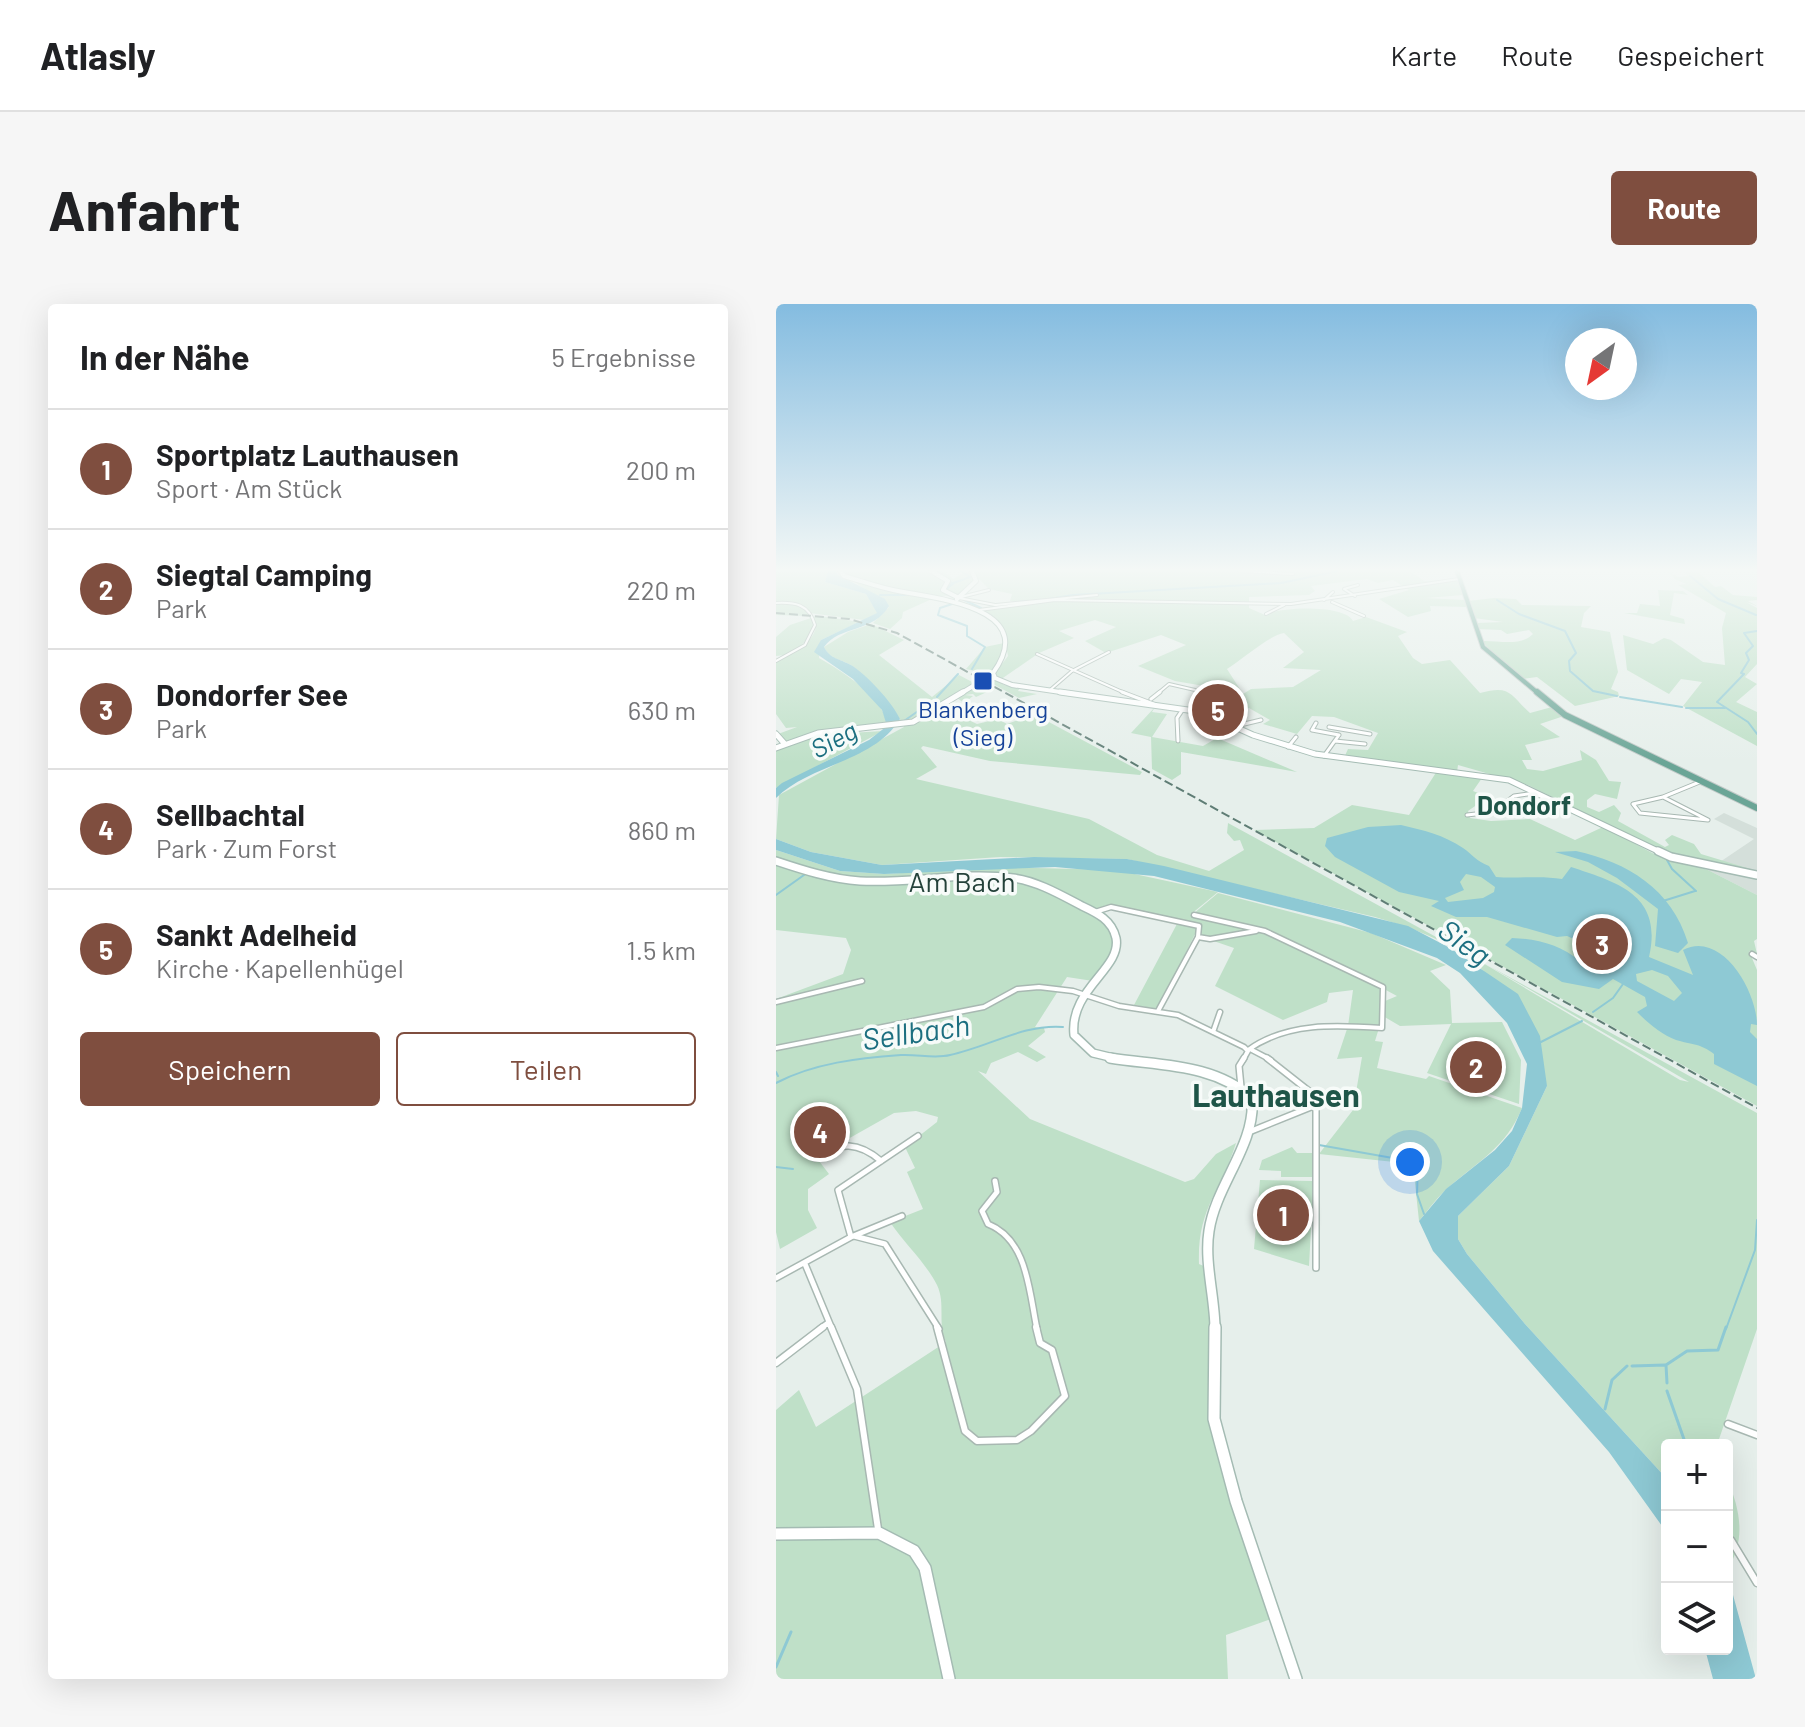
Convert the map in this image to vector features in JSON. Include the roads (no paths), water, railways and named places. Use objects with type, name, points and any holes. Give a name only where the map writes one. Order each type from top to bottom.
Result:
[{"type":"main road","points":[[1478,635],[1489,654],[1570,718],[1671,767],[1691,781],[1702,781],[1757,808]]},
{"type":"street","points":[[776,661],[805,645],[809,635]]},
{"type":"street","points":[[992,679],[1006,655],[1004,635]]},
{"type":"street","points":[[1050,690],[1073,670],[1109,652]]},
{"type":"street","points":[[1037,654],[1156,705]]},
{"type":"street","points":[[776,748],[818,733],[901,725],[929,715],[958,692],[992,679],[1008,684],[1194,711],[1288,747],[1324,756],[1496,777],[1539,793],[1681,860],[1757,875]]},
{"type":"street","points":[[1150,700],[1169,684],[1195,690]]},
{"type":"street","points":[[1196,701],[1195,695],[1201,690]]},
{"type":"street","points":[[1188,699],[1225,706],[1236,700]]},
{"type":"street","points":[[1194,711],[1204,704]]},
{"type":"street","points":[[1178,741],[1177,718],[1183,709]]},
{"type":"street","points":[[1234,727],[1261,720]]},
{"type":"street","points":[[1309,736],[1316,723]]},
{"type":"street","points":[[1329,727],[1370,734]]},
{"type":"street","points":[[1312,730],[1339,735]]},
{"type":"street","points":[[1324,756],[1343,730]]},
{"type":"street","points":[[776,734],[784,743]]},
{"type":"street","points":[[1288,747],[1296,737]]},
{"type":"street","points":[[1335,741],[1365,744]]},
{"type":"street","points":[[1663,797],[1708,820],[1640,813],[1633,804],[1663,797],[1691,781]]},
{"type":"street","points":[[1467,815],[1493,812],[1514,796],[1539,793]]},
{"type":"street","name":"Am Bach","points":[[776,861],[828,877],[867,882],[982,876],[1014,878],[1095,912]]},
{"type":"street","points":[[1095,912],[1111,907],[1199,926],[1198,937],[1158,1011]]},
{"type":"street","points":[[1095,912],[1113,928],[1117,942],[1110,963],[1073,1015],[1071,1026],[1077,1038],[1094,1053],[1114,1060],[1176,1066],[1241,1087],[1252,1098],[1255,1107],[1249,1132],[1218,1197],[1208,1233],[1215,1322],[1214,1419],[1236,1501],[1296,1679]]},
{"type":"street","points":[[1194,915],[1258,929],[1383,987],[1382,1028],[1338,1023],[1264,1039],[1248,1050],[1238,1071],[1241,1087]]},
{"type":"street","points":[[1198,937],[1210,939],[1258,929]]},
{"type":"street","points":[[776,1002],[862,981]]},
{"type":"street","points":[[776,1048],[984,1007],[1024,987],[1085,994],[1119,1006],[1178,1015],[1278,1063],[1319,1096],[1353,1104]]},
{"type":"street","points":[[1212,1033],[1220,1012]]},
{"type":"street","points":[[1316,1268],[1316,1105],[1319,1096]]},
{"type":"street","points":[[1249,1132],[1316,1105]]},
{"type":"street","points":[[852,1236],[838,1190],[918,1136]]},
{"type":"street","points":[[815,1158],[832,1146],[840,1145],[867,1147],[881,1161]]},
{"type":"street","points":[[852,1236],[885,1244],[941,1333],[965,1431],[977,1441],[1017,1440],[1065,1396],[1065,1389],[1052,1350],[1040,1343],[1027,1278],[1015,1250],[1006,1232],[988,1224],[982,1211],[997,1192],[995,1181]]},
{"type":"street","points":[[776,1278],[852,1236],[902,1216]]},
{"type":"street","points":[[805,1264],[857,1389],[879,1533]]},
{"type":"street","points":[[776,1363],[829,1322]]},
{"type":"street","points":[[1728,1424],[1757,1435]]},
{"type":"street","points":[[776,1534],[879,1533],[914,1551],[925,1568],[949,1679]]},
{"type":"street","points":[[1733,1543],[1757,1583]]},
{"type":"water","points":[[839,635],[824,647],[826,651],[857,669],[900,719],[874,745],[806,777],[776,798],[776,788],[782,783],[869,740],[887,726],[882,710],[853,679],[814,652],[821,640]]},
{"type":"water","points":[[1401,825],[1441,836],[1489,866],[1496,877],[1562,879],[1571,867],[1621,886],[1634,895],[1650,919],[1652,936],[1649,957],[1693,975],[1683,950],[1697,946],[1711,949],[1724,956],[1744,981],[1757,1025],[1751,1024],[1750,1032],[1757,1039],[1757,1086],[1714,1064],[1714,1054],[1709,1050],[1676,1040],[1655,1028],[1637,1012],[1647,1006],[1645,997],[1613,979],[1599,989],[1562,982],[1505,945],[1512,938],[1531,940],[1557,947],[1580,961],[1594,961],[1578,941],[1487,917],[1456,917],[1431,906],[1439,901],[1399,892],[1335,857],[1325,846],[1327,838],[1368,827]],"holes":[[[1466,874],[1481,877],[1495,887],[1494,892],[1483,898],[1448,902],[1445,898],[1464,890],[1460,882]],[[1652,970],[1668,976],[1682,993],[1674,1001],[1637,981],[1636,974]]]},
{"type":"water","points":[[776,839],[811,852],[882,865],[1034,857],[1127,859],[1164,866],[1408,926],[1450,948],[1518,994],[1540,1036],[1547,1086],[1509,1166],[1458,1216],[1458,1239],[1525,1324],[1661,1472],[1661,1525],[1609,1452],[1433,1251],[1419,1221],[1446,1189],[1495,1150],[1512,1131],[1522,1108],[1527,1064],[1507,1023],[1460,973],[1437,958],[1340,922],[1154,876],[1055,867],[884,874],[840,871],[776,850]]},
{"type":"water","points":[[1576,851],[1613,862],[1645,881],[1671,907],[1688,943],[1678,953],[1655,946],[1658,909],[1617,878],[1588,862],[1555,852]]},
{"type":"water","points":[[1733,1595],[1756,1679],[1713,1679],[1707,1655],[1733,1655]]},
{"type":"waterway","points":[[967,635],[985,647],[972,669]]},
{"type":"waterway","points":[[1567,635],[1576,653],[1569,661],[1570,671],[1593,691],[1617,696]]},
{"type":"waterway","points":[[1746,635],[1753,646],[1746,653],[1749,660],[1741,673],[1744,674],[1717,702],[1748,722],[1757,734]]},
{"type":"waterway","points":[[937,697],[958,674]]},
{"type":"waterway","points":[[1620,697],[1682,707]]},
{"type":"waterway","points":[[904,721],[935,699]]},
{"type":"waterway","points":[[1686,708],[1725,708]]},
{"type":"waterway","points":[[1667,860],[1672,869],[1696,891]]},
{"type":"waterway","points":[[776,895],[804,875]]},
{"type":"waterway","points":[[1663,901],[1695,891]]},
{"type":"waterway","points":[[1593,1012],[1613,998],[1623,984]]},
{"type":"waterway","points":[[1539,1043],[1582,1021]]},
{"type":"waterway","name":"Sellbach","points":[[776,1083],[837,1063],[901,1055],[944,1056],[1034,1029],[1063,1027]]},
{"type":"waterway","points":[[776,1072],[778,1076]]},
{"type":"waterway","name":"Sellbach","points":[[1292,1097],[1302,1107]]},
{"type":"waterway","name":"Sellbach","points":[[1319,1145],[1404,1160]]},
{"type":"waterway","name":"Sellbach","points":[[1409,1161],[1418,1163],[1417,1194],[1424,1214]]},
{"type":"waterway","points":[[776,1167],[793,1169]]},
{"type":"waterway","points":[[1726,1329],[1755,1250],[1757,1220]]},
{"type":"waterway","points":[[1667,1383],[1666,1365],[1687,1351],[1718,1350],[1726,1327]]},
{"type":"waterway","points":[[1632,1366],[1665,1365]]},
{"type":"waterway","points":[[1605,1409],[1612,1380],[1627,1366]]},
{"type":"waterway","points":[[1667,1391],[1684,1439]]},
{"type":"waterway","points":[[776,1667],[791,1632]]},
{"type":"railway","points":[[901,635],[1757,1108]]},
{"type":"place","name":"Blankenberg (Sieg)","points":[[983,681]]},
{"type":"place","name":"Sankt Adelheid","points":[[1218,710]]},
{"type":"place","name":"Dondorfer See","points":[[1602,944]]},
{"type":"place","name":"Siegtal Camping","points":[[1476,1067]]},
{"type":"place","name":"Sellbachtal","points":[[820,1132]]},
{"type":"place","name":"Sportplatz Lauthausen","points":[[1283,1215]]},
{"type":"district","name":"Dondorf","points":[[1524,806]]},
{"type":"district","name":"Lauthausen","points":[[1276,1096]]},
{"type":"water label","name":"Sieg","points":[[834,740]]},
{"type":"water label","name":"Sieg","points":[[1464,943]]}]
